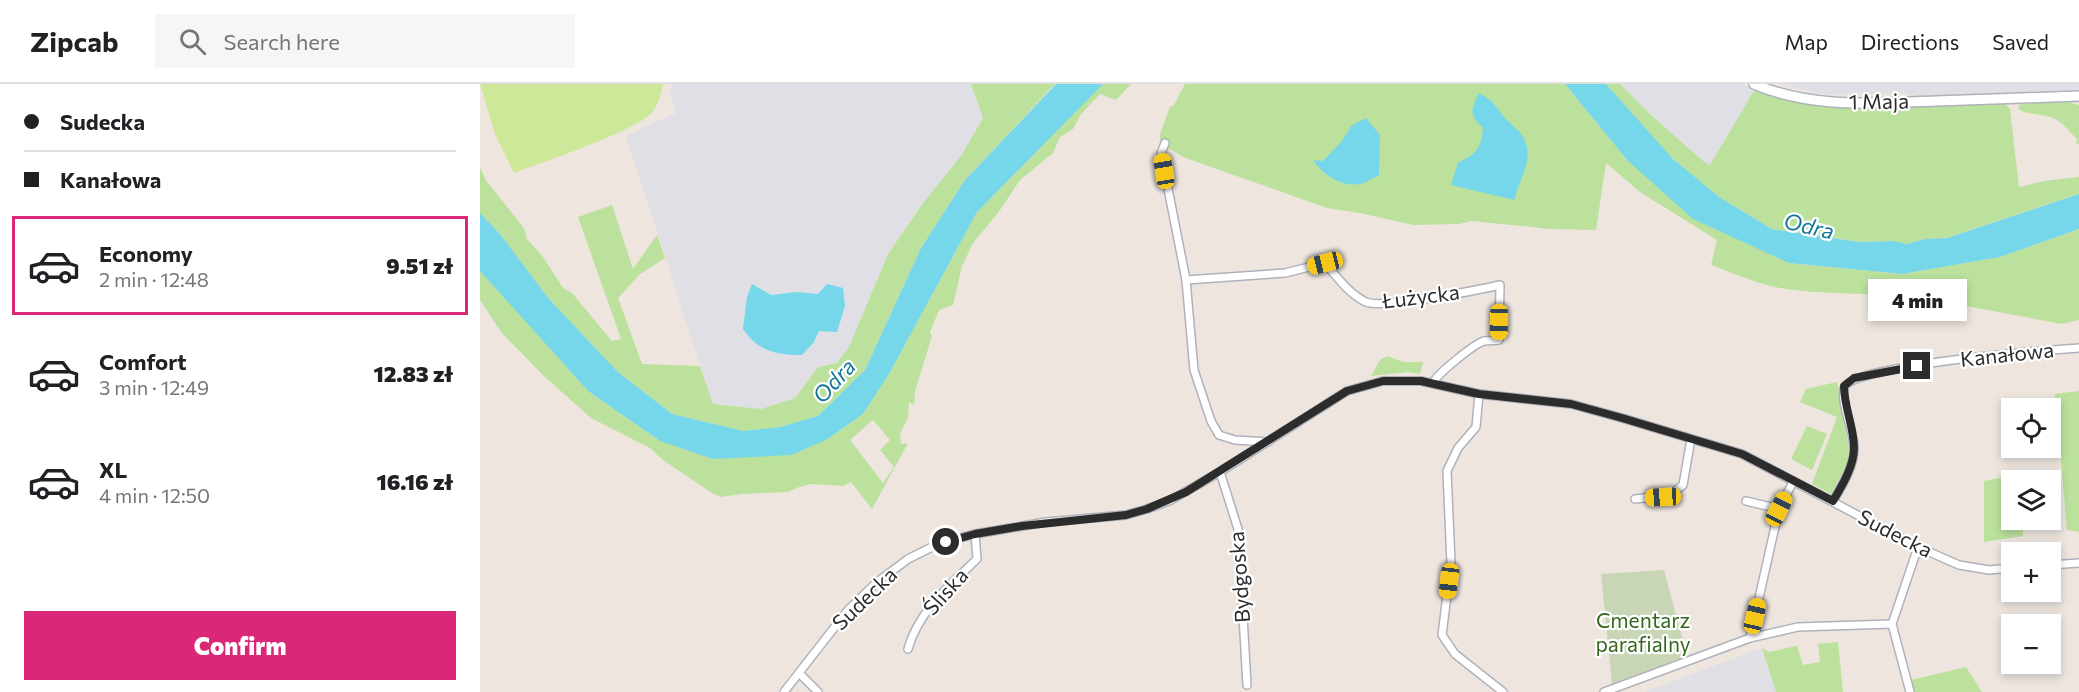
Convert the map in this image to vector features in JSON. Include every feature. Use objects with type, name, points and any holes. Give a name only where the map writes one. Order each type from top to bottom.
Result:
[{"type":"street","name":"1 Maja","points":[[1754,84],[1826,103],[1856,104],[2079,96]]},
{"type":"street","points":[[1165,143],[1161,153],[1186,280],[1194,370],[1211,421],[1219,435],[1235,440],[1268,442]]},
{"type":"street","name":"Łużycka","points":[[1186,280],[1286,273],[1325,263],[1352,293],[1368,303],[1447,296],[1500,285],[1499,340],[1484,341],[1452,363],[1434,379],[1433,383]]},
{"type":"street","name":"Kanałowa","points":[[1833,501],[1847,474],[1854,448],[1844,395],[1844,386],[1847,382],[1854,378],[1895,369],[1963,358],[2079,348]]},
{"type":"street","name":"Sudecka","points":[[784,692],[848,610],[876,583],[908,559],[940,543],[975,534],[1046,522],[1126,515],[1171,500],[1220,472],[1347,391],[1383,381],[1421,381],[1479,394],[1571,404],[1742,454],[1918,547],[1959,565],[1989,570],[2001,569]]},
{"type":"street","points":[[1479,394],[1476,427],[1458,448],[1447,471],[1452,563],[1442,635],[1455,654],[1503,692]]},
{"type":"street","points":[[1635,499],[1670,495],[1683,485],[1691,439]]},
{"type":"street","name":"Bydgoska","points":[[1220,472],[1238,529],[1247,685]]},
{"type":"street","points":[[1750,638],[1779,509],[1793,482]]},
{"type":"street","points":[[1746,501],[1779,509]]},
{"type":"street","name":"Śliska","points":[[908,649],[913,632],[925,614],[977,559],[975,534]]},
{"type":"street","points":[[1910,692],[1892,624],[1918,547]]},
{"type":"street","points":[[2061,564],[2079,563]]},
{"type":"street","points":[[1604,692],[1750,638],[1797,627],[1892,624]]},
{"type":"street","points":[[800,673],[818,692]]},
{"type":"shaded area","points":[[672,84],[971,84],[983,118],[961,156],[916,212],[888,254],[849,347],[837,363],[818,367],[795,398],[761,409],[713,404],[626,136],[676,113],[670,95]]},
{"type":"shaded area","points":[[1620,84],[1742,84],[1755,89],[1711,165],[1703,161],[1651,115]]},
{"type":"shaded area","points":[[1780,84],[2079,84],[2079,90],[1919,96],[1902,93],[1827,95]]},
{"type":"shaded area","points":[[1762,648],[1776,692],[1644,692]]},
{"type":"green space","points":[[480,84],[663,84],[654,110],[630,127],[514,173],[495,134]]},
{"type":"green space","points":[[971,84],[1055,84],[965,180],[921,248],[865,370],[818,416],[780,427],[743,431],[672,414],[618,372],[549,299],[500,234],[480,213],[480,168],[487,182],[524,228],[527,239],[543,257],[563,288],[572,293],[612,341],[621,339],[578,217],[612,205],[633,269],[657,235],[665,258],[640,274],[618,298],[642,364],[700,366],[713,404],[761,409],[795,398],[818,367],[837,363],[849,347],[888,254],[923,203],[961,156],[983,118]]},
{"type":"green space","points":[[1102,84],[1131,84],[1116,100],[1100,94],[1081,114],[1073,129],[1060,137],[1053,153],[1020,180],[998,213],[973,243],[962,266],[953,305],[939,310],[930,332],[932,336],[915,391],[914,405],[909,402],[908,418],[900,433],[901,444],[908,443],[872,509],[851,482],[843,486],[811,484],[788,492],[721,497],[712,493],[663,460],[650,448],[591,418],[545,377],[501,332],[480,300],[480,269],[588,391],[660,441],[826,440],[863,414],[889,374],[977,212]],"holes":[[[873,420],[890,440],[880,450],[894,467],[883,483],[850,440]]]},
{"type":"green space","points":[[1185,84],[1565,84],[1627,160],[1789,263],[1902,274],[2000,257],[2079,229],[2079,320],[2061,324],[1923,299],[1795,290],[1754,281],[1711,265],[1717,240],[1640,192],[1606,163],[1596,230],[1550,229],[1471,221],[1459,224],[1413,225],[1327,208],[1183,157],[1170,149],[1160,152],[1160,134],[1170,107],[1174,105]]},
{"type":"green space","points":[[1605,84],[1620,84],[1651,115],[1710,165],[1755,89],[1826,106],[2004,102],[2010,109],[2019,187],[2044,181],[2079,177],[2079,194],[1946,238],[1925,239],[1907,244],[1893,241],[1859,242],[1772,229],[1719,197],[1691,175],[1673,159]]},
{"type":"green space","points":[[2071,101],[2079,105],[2079,144],[2076,143],[2077,139],[2058,121],[2018,109],[2020,104]]},
{"type":"green space","points":[[1387,356],[1403,362],[1423,362],[1420,374],[1408,372],[1371,376],[1380,360]]},
{"type":"green space","points":[[1837,382],[1849,448],[1847,465],[1831,494],[1812,484],[1837,417],[1800,402],[1806,389]]},
{"type":"green space","points":[[2079,391],[2079,532],[2067,530],[2061,458],[2061,398],[2055,398],[2055,394]]},
{"type":"green space","points":[[1807,426],[1827,434],[1812,470],[1791,459]]},
{"type":"green space","points":[[2001,478],[2001,530],[2023,530],[2023,536],[1984,542],[1984,481]]},
{"type":"green space","name":"Cmentarz parafialny","points":[[1664,570],[1687,656],[1612,684],[1601,574]]},
{"type":"green space","points":[[1838,642],[1843,692],[1776,692],[1762,648],[1769,652],[1797,646],[1803,665],[1820,662],[1818,644]]},
{"type":"green space","points":[[1966,667],[1982,692],[1914,692],[1911,680]]},
{"type":"water","points":[[1056,84],[1103,84],[977,212],[889,374],[863,414],[826,440],[791,455],[713,459],[660,441],[588,391],[480,271],[480,213],[500,234],[549,299],[618,372],[672,414],[743,431],[780,427],[818,416],[865,370],[921,248],[965,180]]},
{"type":"water","points":[[1565,84],[1606,84],[1673,159],[1719,197],[1772,229],[1859,242],[1893,241],[1907,244],[1925,239],[1947,238],[2079,194],[2079,229],[2000,257],[1902,274],[1789,263],[1693,219],[1627,160]]},
{"type":"water","points":[[1479,93],[1494,104],[1522,135],[1526,143],[1527,159],[1514,200],[1451,185],[1458,163],[1474,153],[1481,141],[1483,128],[1472,112]]},
{"type":"water","points":[[1366,118],[1380,135],[1379,175],[1360,184],[1339,182],[1322,170],[1313,160],[1323,161],[1342,141],[1352,125]]},
{"type":"water","points":[[752,284],[771,295],[796,292],[818,294],[827,284],[843,288],[845,306],[837,332],[819,331],[814,342],[802,355],[776,353],[761,347],[743,329],[747,297]]},
{"type":"route","points":[[946,542],[975,534],[1046,522],[1126,515],[1147,509],[1186,492],[1347,391],[1383,381],[1421,381],[1479,394],[1571,404],[1742,454],[1833,501],[1847,474],[1854,448],[1844,386],[1854,378],[1917,366]]},
{"type":"water label","name":"Odra","points":[[1809,226]]},
{"type":"water label","name":"Odra","points":[[834,381]]}]
